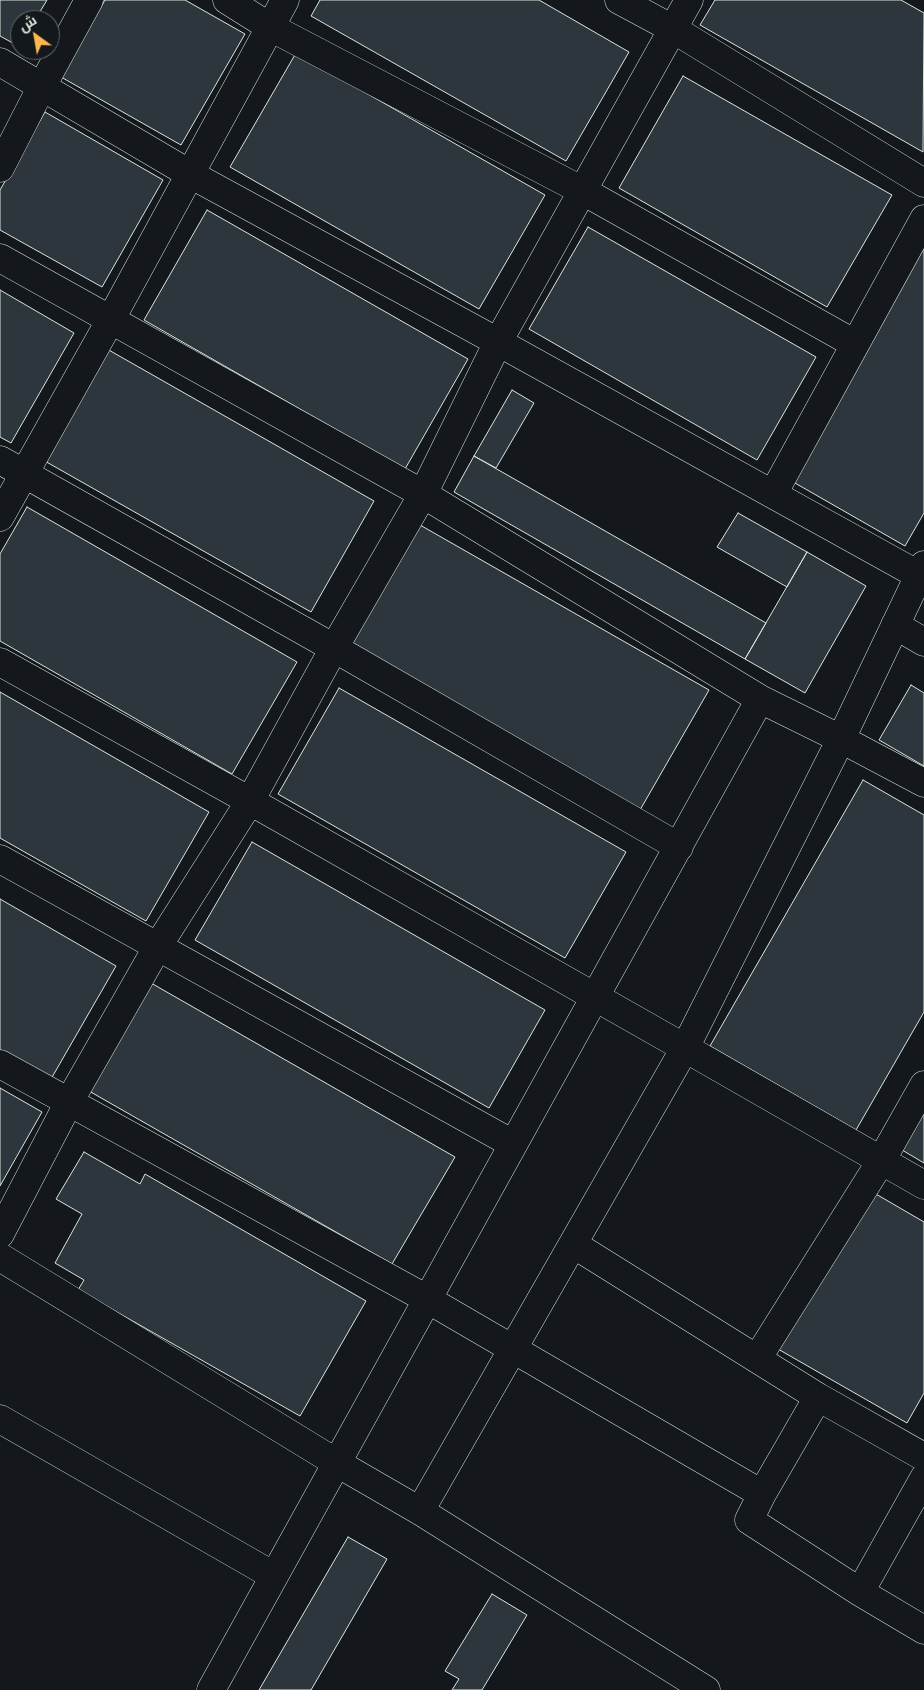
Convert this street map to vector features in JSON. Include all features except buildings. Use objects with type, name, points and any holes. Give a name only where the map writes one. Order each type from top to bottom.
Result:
[{"type":"street","points":[[0,168],[89,0]]},
{"type":"street","points":[[227,0],[270,27],[583,191],[855,344]]},
{"type":"street","points":[[0,517],[111,319],[285,0]]},
{"type":"street","points":[[619,0],[673,29],[924,183]]},
{"type":"street","points":[[0,1234],[69,1102],[158,946],[250,801],[334,648],[423,494],[498,342],[690,0]]},
{"type":"street","points":[[0,62],[190,174],[773,494],[922,573],[841,739],[685,1048],[420,1511]]},
{"type":"street","points":[[773,494],[924,219]]},
{"type":"street","points":[[0,258],[423,494],[760,699],[924,783]]},
{"type":"street","points":[[0,460],[334,648],[679,846]]},
{"type":"street","points":[[895,625],[924,642]]},
{"type":"street","points":[[0,662],[250,801],[924,1186]]},
{"type":"street","points":[[211,1690],[760,699]]},
{"type":"street","points":[[0,859],[513,1144]]},
{"type":"street","points":[[0,1064],[428,1299],[512,1350],[762,1494]]},
{"type":"street","points":[[757,1359],[881,1161],[924,1085]]},
{"type":"street","points":[[573,1244],[818,1397],[924,1457]]},
{"type":"street","points":[[0,1257],[420,1511],[706,1690]]},
{"type":"street","points":[[818,1397],[749,1520],[860,1592],[924,1630]]},
{"type":"street","points":[[0,1419],[274,1576]]},
{"type":"street","points":[[860,1592],[924,1478]]}]
